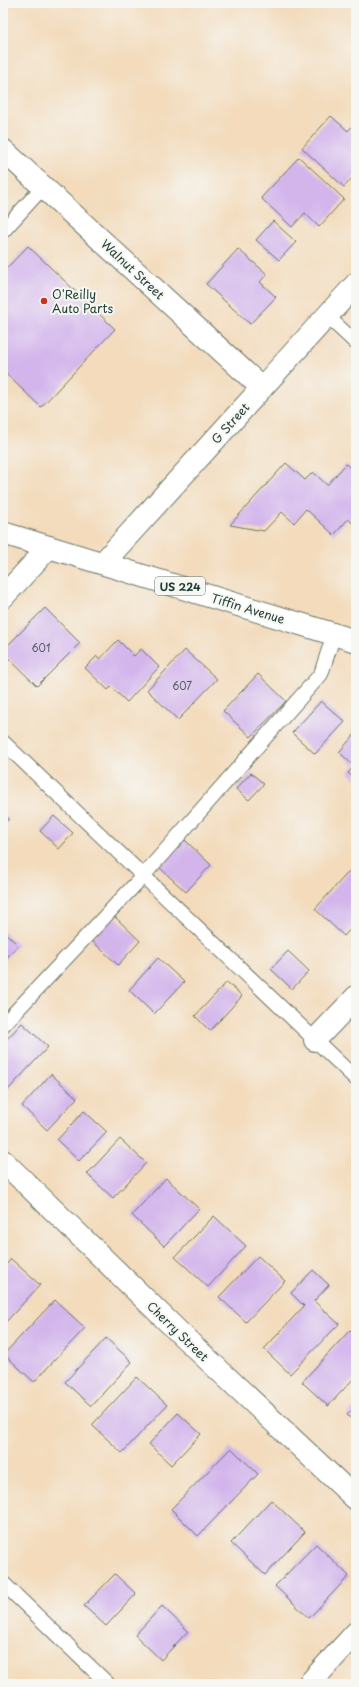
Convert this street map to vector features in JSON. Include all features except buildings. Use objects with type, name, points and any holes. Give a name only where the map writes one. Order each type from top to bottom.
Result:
[{"type":"main road","name":"Walnut Street","points":[[3,150],[262,388]]},
{"type":"main road","name":"G Street","points":[[103,563],[356,284]]},
{"type":"main road","name":"Tiffin Avenue","points":[[3,533],[356,641]]},
{"type":"main road","points":[[3,597],[49,547]]},
{"type":"main road","points":[[315,1040],[356,997]]},
{"type":"main road","name":"Cherry Street","points":[[3,1161],[187,1340],[356,1499]]},
{"type":"main road","points":[[309,1684],[356,1633]]},
{"type":"lane","points":[[3,230],[43,187]]},
{"type":"lane","points":[[327,316],[356,343]]},
{"type":"lane","points":[[3,1025],[144,876],[321,674],[334,634]]},
{"type":"lane","points":[[3,742],[356,1079]]},
{"type":"lane","points":[[3,1583],[108,1684]]},
{"type":"place","name":"O'Reilly Auto Parts","points":[[44,301]]}]
